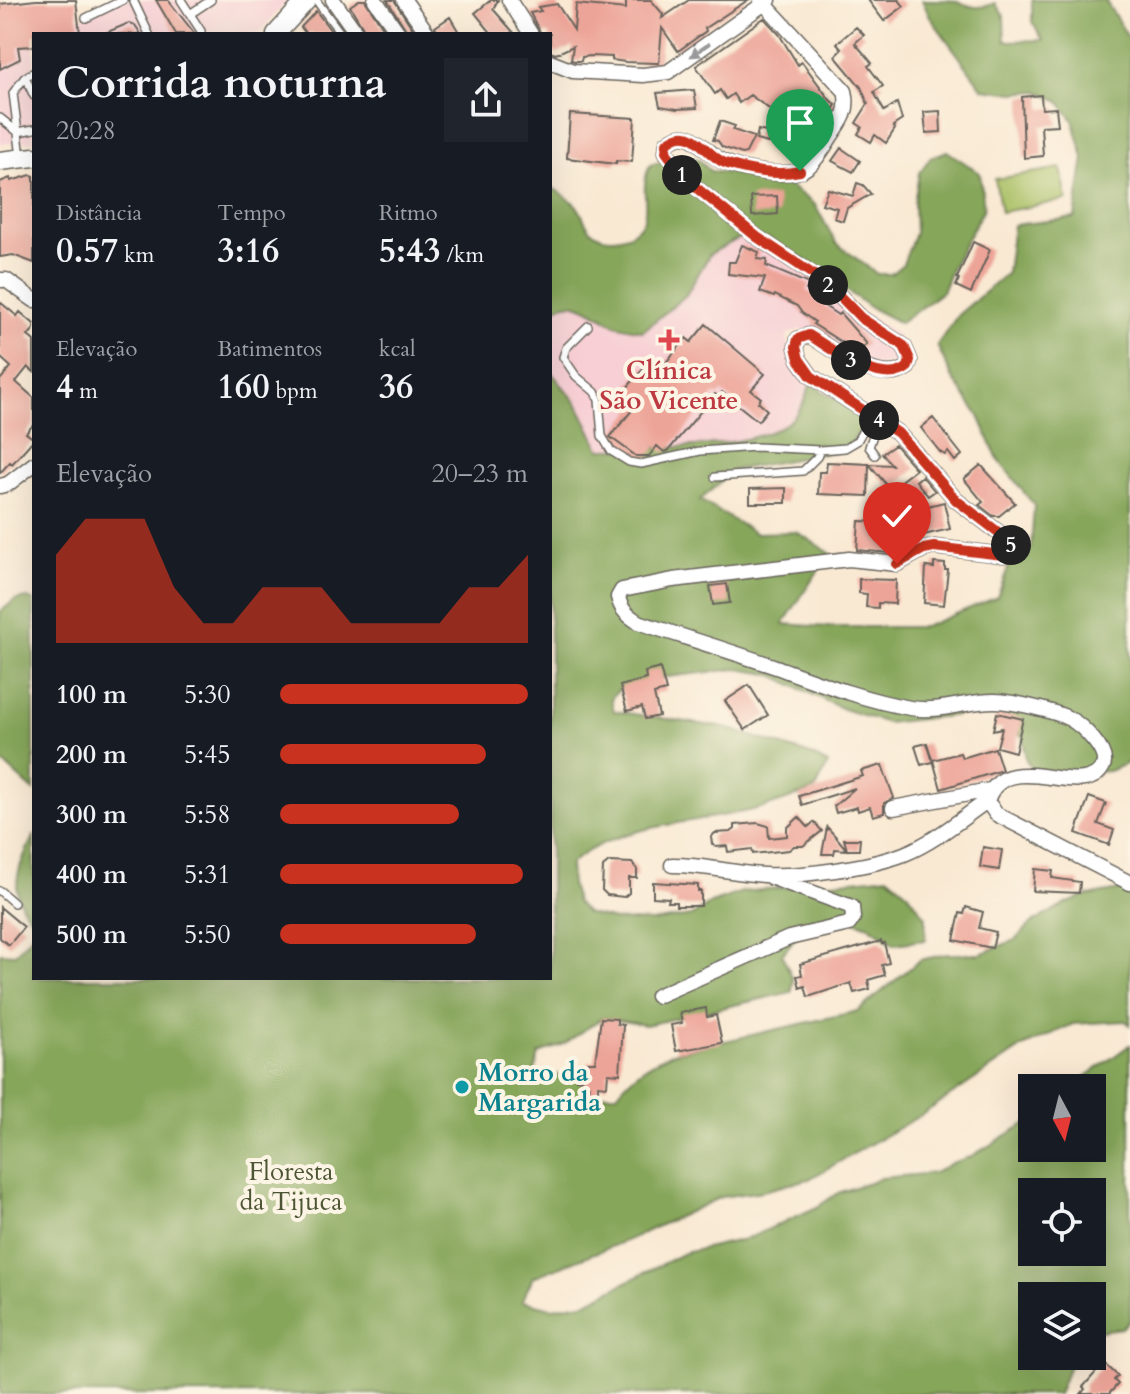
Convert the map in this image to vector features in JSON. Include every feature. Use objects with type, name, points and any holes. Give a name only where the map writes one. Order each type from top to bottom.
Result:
[{"type":"street","points":[[280,32],[307,0]]},
{"type":"street","points":[[333,0],[356,32]]},
{"type":"street","points":[[365,0],[388,32]]},
{"type":"street","points":[[375,0],[398,32]]},
{"type":"street","points":[[404,0],[427,32]]},
{"type":"street","points":[[509,0],[530,32]]},
{"type":"street","points":[[552,63],[573,71],[643,75],[668,72],[765,2],[845,91],[847,110],[842,121],[808,166],[789,173],[760,171],[722,162],[695,138],[684,135],[673,137],[667,143],[666,152],[688,181],[757,237],[829,285],[861,318],[904,346],[910,360],[908,367],[892,375],[864,367],[809,335],[798,339],[796,347],[799,359],[811,376],[898,433],[956,500],[1006,538],[1011,546],[1008,553],[1003,555],[934,547],[897,564],[849,559],[630,587],[622,590],[618,597],[625,613],[638,622],[847,692],[923,710],[944,710],[992,701],[1015,703],[1071,719],[1097,743],[1104,761],[1103,768],[1092,777],[1009,776],[934,838],[904,854],[857,866],[766,875]]},
{"type":"street","points":[[0,161],[28,158]]},
{"type":"street","points":[[0,280],[6,280],[32,299]]},
{"type":"street","points":[[0,486],[8,484],[32,466]]},
{"type":"street","points":[[893,808],[988,795]]},
{"type":"street","points":[[988,795],[996,814],[1130,883]]},
{"type":"street","points":[[657,996],[774,944],[849,924],[853,918],[852,907],[845,902],[817,895],[766,875],[702,865],[672,865]]},
{"type":"lane","points":[[86,18],[123,0]]},
{"type":"lane","points":[[133,0],[148,32]]},
{"type":"lane","points":[[181,0],[201,31]]},
{"type":"lane","points":[[190,14],[211,0]]},
{"type":"lane","points":[[316,0],[340,32]]},
{"type":"lane","points":[[28,158],[18,132],[13,93],[32,73]]},
{"type":"lane","points":[[25,77],[32,92]]},
{"type":"lane","points":[[0,118],[18,132],[32,129]]},
{"type":"lane","points":[[588,326],[566,348],[563,357],[576,376],[595,392],[599,400],[602,436],[611,451],[629,462],[641,464],[700,451],[756,447],[845,448],[853,445],[876,417]]},
{"type":"lane","points":[[875,455],[869,443],[876,417]]},
{"type":"lane","points":[[715,477],[803,471],[820,450]]},
{"type":"lane","points":[[0,891],[14,903]]},
{"type":"shaded area","points":[[76,0],[79,19],[117,0],[288,0],[260,32],[32,32],[32,141],[0,144],[0,4]]},
{"type":"shaded area","name":"Clínica São Vicente","points":[[745,235],[897,335],[901,360],[861,369],[801,329],[787,335],[788,344],[825,375],[811,384],[798,414],[777,429],[755,439],[689,447],[600,449],[577,403],[552,373],[552,311],[557,307],[576,303],[590,307],[615,325],[686,295],[710,254]]},
{"type":"green space","name":"Floresta da Tijuca","points":[[922,0],[956,1],[975,7],[995,3],[1004,16],[1005,41],[1043,40],[1032,22],[1032,0],[1105,0],[1130,40],[1130,762],[1109,771],[1037,776],[1026,760],[1023,738],[1008,717],[978,707],[957,715],[887,723],[843,709],[770,674],[737,669],[649,679],[622,687],[611,698],[614,711],[727,728],[811,755],[828,764],[816,789],[794,797],[757,809],[635,832],[589,850],[570,864],[576,902],[586,913],[615,920],[651,922],[691,916],[711,903],[742,892],[888,876],[907,892],[926,917],[925,940],[894,944],[869,926],[838,915],[802,929],[782,955],[793,979],[792,992],[646,1025],[602,1018],[564,1044],[539,1054],[535,1071],[580,1079],[594,1094],[617,1094],[642,1070],[672,1053],[858,1011],[920,960],[947,954],[980,954],[1015,940],[1032,923],[1068,903],[1130,888],[1130,1025],[1126,1021],[1073,1024],[1023,1047],[923,1114],[809,1179],[763,1191],[721,1197],[628,1240],[533,1277],[522,1301],[553,1308],[587,1302],[684,1253],[749,1238],[817,1207],[838,1193],[881,1178],[934,1173],[970,1157],[1018,1128],[1018,1162],[1106,1162],[1106,1074],[1090,1074],[1130,1045],[1130,1320],[1122,1328],[1106,1330],[1106,1282],[1018,1282],[1018,1370],[1067,1370],[1058,1394],[0,1394],[0,953],[15,954],[32,934],[32,980],[552,980],[552,373],[577,403],[600,449],[706,445],[762,435],[783,425],[798,412],[811,384],[867,419],[848,449],[734,470],[700,500],[755,533],[797,532],[830,553],[783,624],[924,627],[997,597],[1011,560],[1031,548],[1034,505],[997,458],[979,416],[953,379],[937,345],[958,315],[1007,273],[1013,225],[1075,218],[1084,158],[1073,120],[1058,100],[1038,91],[1015,93],[983,89],[930,17]]},
{"type":"green space","points":[[947,151],[980,173],[984,208],[942,292],[900,323],[869,307],[803,258],[769,239],[745,235],[710,254],[686,295],[643,331],[616,325],[574,304],[566,304],[552,312],[552,187],[576,205],[593,232],[613,238],[628,235],[643,221],[645,181],[650,165],[679,156],[698,159],[710,171],[769,177],[790,186],[815,205],[836,243],[877,274],[891,274],[903,264],[915,233],[914,203],[919,173],[930,158]]},
{"type":"green space","points":[[1061,168],[1067,200],[1001,212],[995,179]]},
{"type":"green space","points":[[15,600],[32,600],[32,789],[0,760],[0,612]]},
{"type":"green space","points":[[32,839],[32,919],[25,911],[17,890],[24,857]]},
{"type":"building","points":[[76,0],[80,32],[32,32],[32,46],[18,47],[20,59],[0,69],[0,4]]},
{"type":"building","points":[[156,0],[168,0],[193,32],[175,32]]},
{"type":"building","points":[[365,0],[386,32],[366,32],[350,6]]},
{"type":"building","points":[[387,0],[394,0],[415,32],[408,32]]},
{"type":"building","points":[[491,0],[498,0],[493,9],[513,32],[490,32],[475,13]]},
{"type":"building","points":[[626,0],[651,0],[663,14],[662,18],[689,0],[748,0],[705,28],[706,31],[678,51],[662,28],[659,63],[625,62],[612,60],[612,57],[591,56],[575,61],[571,60],[573,46],[556,54],[552,53],[552,32],[540,32],[530,13],[541,11],[538,7],[557,4],[574,30],[576,4],[626,9]]},
{"type":"building","points":[[868,0],[899,0],[904,6],[884,21]]},
{"type":"building","points":[[316,11],[332,32],[305,32],[301,27]]},
{"type":"building","points":[[450,17],[459,32],[437,32],[435,27]]},
{"type":"building","points":[[764,18],[779,34],[798,65],[802,62],[836,105],[817,133],[814,130],[809,135],[802,129],[806,124],[790,103],[780,100],[772,111],[750,95],[739,103],[733,94],[726,99],[720,90],[715,94],[696,66]]},
{"type":"building","points":[[129,23],[140,32],[108,32]]},
{"type":"building","points":[[856,27],[864,35],[855,43],[872,63],[868,66],[883,86],[874,92],[884,111],[897,103],[902,120],[893,126],[895,129],[886,143],[875,135],[871,142],[858,134],[862,127],[856,123],[868,104],[861,87],[835,56],[842,49],[837,43]]},
{"type":"building","points":[[694,90],[697,108],[660,106],[657,93]]},
{"type":"building","points":[[1041,95],[1042,109],[1056,108],[1058,125],[1041,126],[1043,156],[1024,158],[1022,97]]},
{"type":"building","points":[[940,111],[941,132],[926,133],[924,112]]},
{"type":"building","points":[[570,114],[635,118],[632,162],[616,161],[616,164],[567,158]]},
{"type":"building","points":[[720,121],[735,126],[733,130],[754,137],[746,153],[722,147],[713,140]]},
{"type":"building","points":[[758,130],[770,133],[768,143],[756,140]]},
{"type":"building","points":[[841,148],[860,161],[853,172],[832,161]]},
{"type":"building","points":[[32,175],[32,262],[13,255],[0,257],[0,182],[10,178],[11,181]]},
{"type":"building","points":[[857,183],[871,194],[847,208],[843,221],[834,218],[837,208],[822,204],[828,189],[853,196]]},
{"type":"building","points":[[777,196],[778,214],[752,216],[751,197]]},
{"type":"building","points":[[973,242],[990,250],[971,293],[956,286]]},
{"type":"building","points":[[742,245],[759,252],[757,259],[767,260],[766,266],[809,284],[806,290],[815,296],[814,299],[838,315],[840,313],[867,344],[857,352],[813,324],[815,322],[797,306],[775,295],[760,292],[765,278],[728,274],[729,262],[735,262]]},
{"type":"building","points":[[0,302],[17,316],[20,312],[32,322],[32,331],[28,336],[32,339],[32,370],[28,367],[16,382],[32,396],[32,426],[26,433],[32,441],[0,473],[0,380],[11,367],[0,357]]},
{"type":"building","points":[[706,324],[765,374],[751,390],[761,398],[758,402],[767,410],[758,421],[722,392],[718,396],[715,394],[668,451],[664,452],[657,446],[649,456],[636,456],[610,437],[633,409],[619,397],[645,367],[655,376],[686,338],[691,342]]},
{"type":"building","points":[[933,418],[962,455],[955,461],[948,452],[945,455],[940,452],[921,428]]},
{"type":"building","points":[[895,445],[916,469],[890,489],[869,464],[892,465],[882,454]]},
{"type":"building","points":[[827,462],[869,464],[868,496],[818,494],[819,472],[826,472]]},
{"type":"building","points":[[981,465],[1015,503],[999,516],[993,516],[979,505],[983,502],[964,479]]},
{"type":"building","points":[[922,476],[935,491],[928,496],[916,481]]},
{"type":"building","points":[[786,488],[786,503],[750,503],[750,489]]},
{"type":"building","points":[[944,502],[950,529],[919,536],[908,511]]},
{"type":"building","points":[[859,521],[882,522],[881,533],[888,533],[887,540],[891,540],[890,553],[857,550]]},
{"type":"building","points":[[934,563],[945,564],[945,570],[948,570],[944,605],[924,603],[926,567],[934,568]]},
{"type":"building","points":[[859,579],[896,580],[895,604],[878,603],[878,608],[866,607],[867,594],[859,593]]},
{"type":"building","points":[[727,584],[730,603],[713,605],[710,586]]},
{"type":"building","points":[[660,668],[666,691],[654,694],[659,716],[645,719],[642,707],[627,711],[620,686],[646,679],[645,672]]},
{"type":"building","points":[[749,685],[768,715],[745,730],[725,701]]},
{"type":"building","points":[[997,713],[1023,719],[1015,752],[997,747],[1002,728],[993,730]]},
{"type":"building","points":[[927,743],[933,762],[921,765],[915,746]]},
{"type":"building","points":[[995,748],[1002,770],[941,789],[933,760],[960,753],[962,758]]},
{"type":"building","points":[[882,765],[894,798],[884,803],[884,813],[873,816],[870,807],[858,811],[857,807],[836,813],[834,806],[855,788],[802,805],[799,796],[863,776],[861,771]]},
{"type":"building","points":[[1089,797],[1106,803],[1098,824],[1114,830],[1109,845],[1076,833]]},
{"type":"building","points":[[799,817],[808,827],[814,822],[822,831],[803,846],[753,854],[752,849],[728,852],[727,846],[716,847],[712,844],[711,837],[715,833],[731,832],[735,825],[758,823],[768,826],[769,838],[787,836],[787,828]]},
{"type":"building","points":[[827,827],[847,850],[835,849],[834,854],[822,854]]},
{"type":"building","points":[[844,839],[860,839],[859,850],[847,850]]},
{"type":"building","points":[[983,847],[1002,850],[999,870],[980,867]]},
{"type":"building","points":[[609,862],[632,863],[637,869],[637,878],[629,878],[629,893],[624,897],[607,895],[602,890],[603,867]]},
{"type":"building","points":[[1035,869],[1053,871],[1052,878],[1080,882],[1079,893],[1033,891]]},
{"type":"building","points":[[653,882],[698,885],[701,906],[676,906],[676,902],[668,902],[669,898],[653,897]]},
{"type":"building","points":[[0,907],[24,927],[9,945],[0,938]]},
{"type":"building","points":[[966,907],[983,912],[979,928],[996,932],[992,948],[954,940],[960,913],[964,914]]},
{"type":"building","points":[[881,941],[889,963],[882,965],[885,975],[868,980],[870,989],[854,993],[851,983],[808,997],[805,986],[800,988],[797,976],[802,975],[800,964]]},
{"type":"building","points":[[706,1008],[707,1017],[716,1015],[722,1043],[676,1051],[671,1025],[682,1023],[680,1013]]},
{"type":"building","points":[[601,1018],[617,1019],[617,1024],[623,1025],[620,1074],[608,1073],[607,1086],[598,1085],[598,1092],[588,1092],[589,1085],[582,1085],[583,1080],[576,1079],[577,1065],[595,1062]]},
{"type":"building","points":[[1106,1365],[1118,1376],[1114,1380],[1118,1384],[1109,1394],[1081,1394],[1085,1389],[1083,1387],[1098,1370],[1106,1370]]},
{"type":"place","name":"Clínica São Vicente","points":[[669,340]]},
{"type":"place","name":"Morro da Margarida","points":[[462,1087]]},
{"type":"route","points":[[800,171],[760,171],[722,162],[695,138],[684,135],[673,137],[667,143],[666,152],[688,181],[757,237],[829,285],[861,318],[904,346],[910,360],[908,367],[892,375],[864,367],[809,335],[798,339],[796,347],[799,359],[811,376],[898,433],[956,500],[1006,538],[1011,546],[1008,553],[1003,555],[934,547],[897,564]]}]
